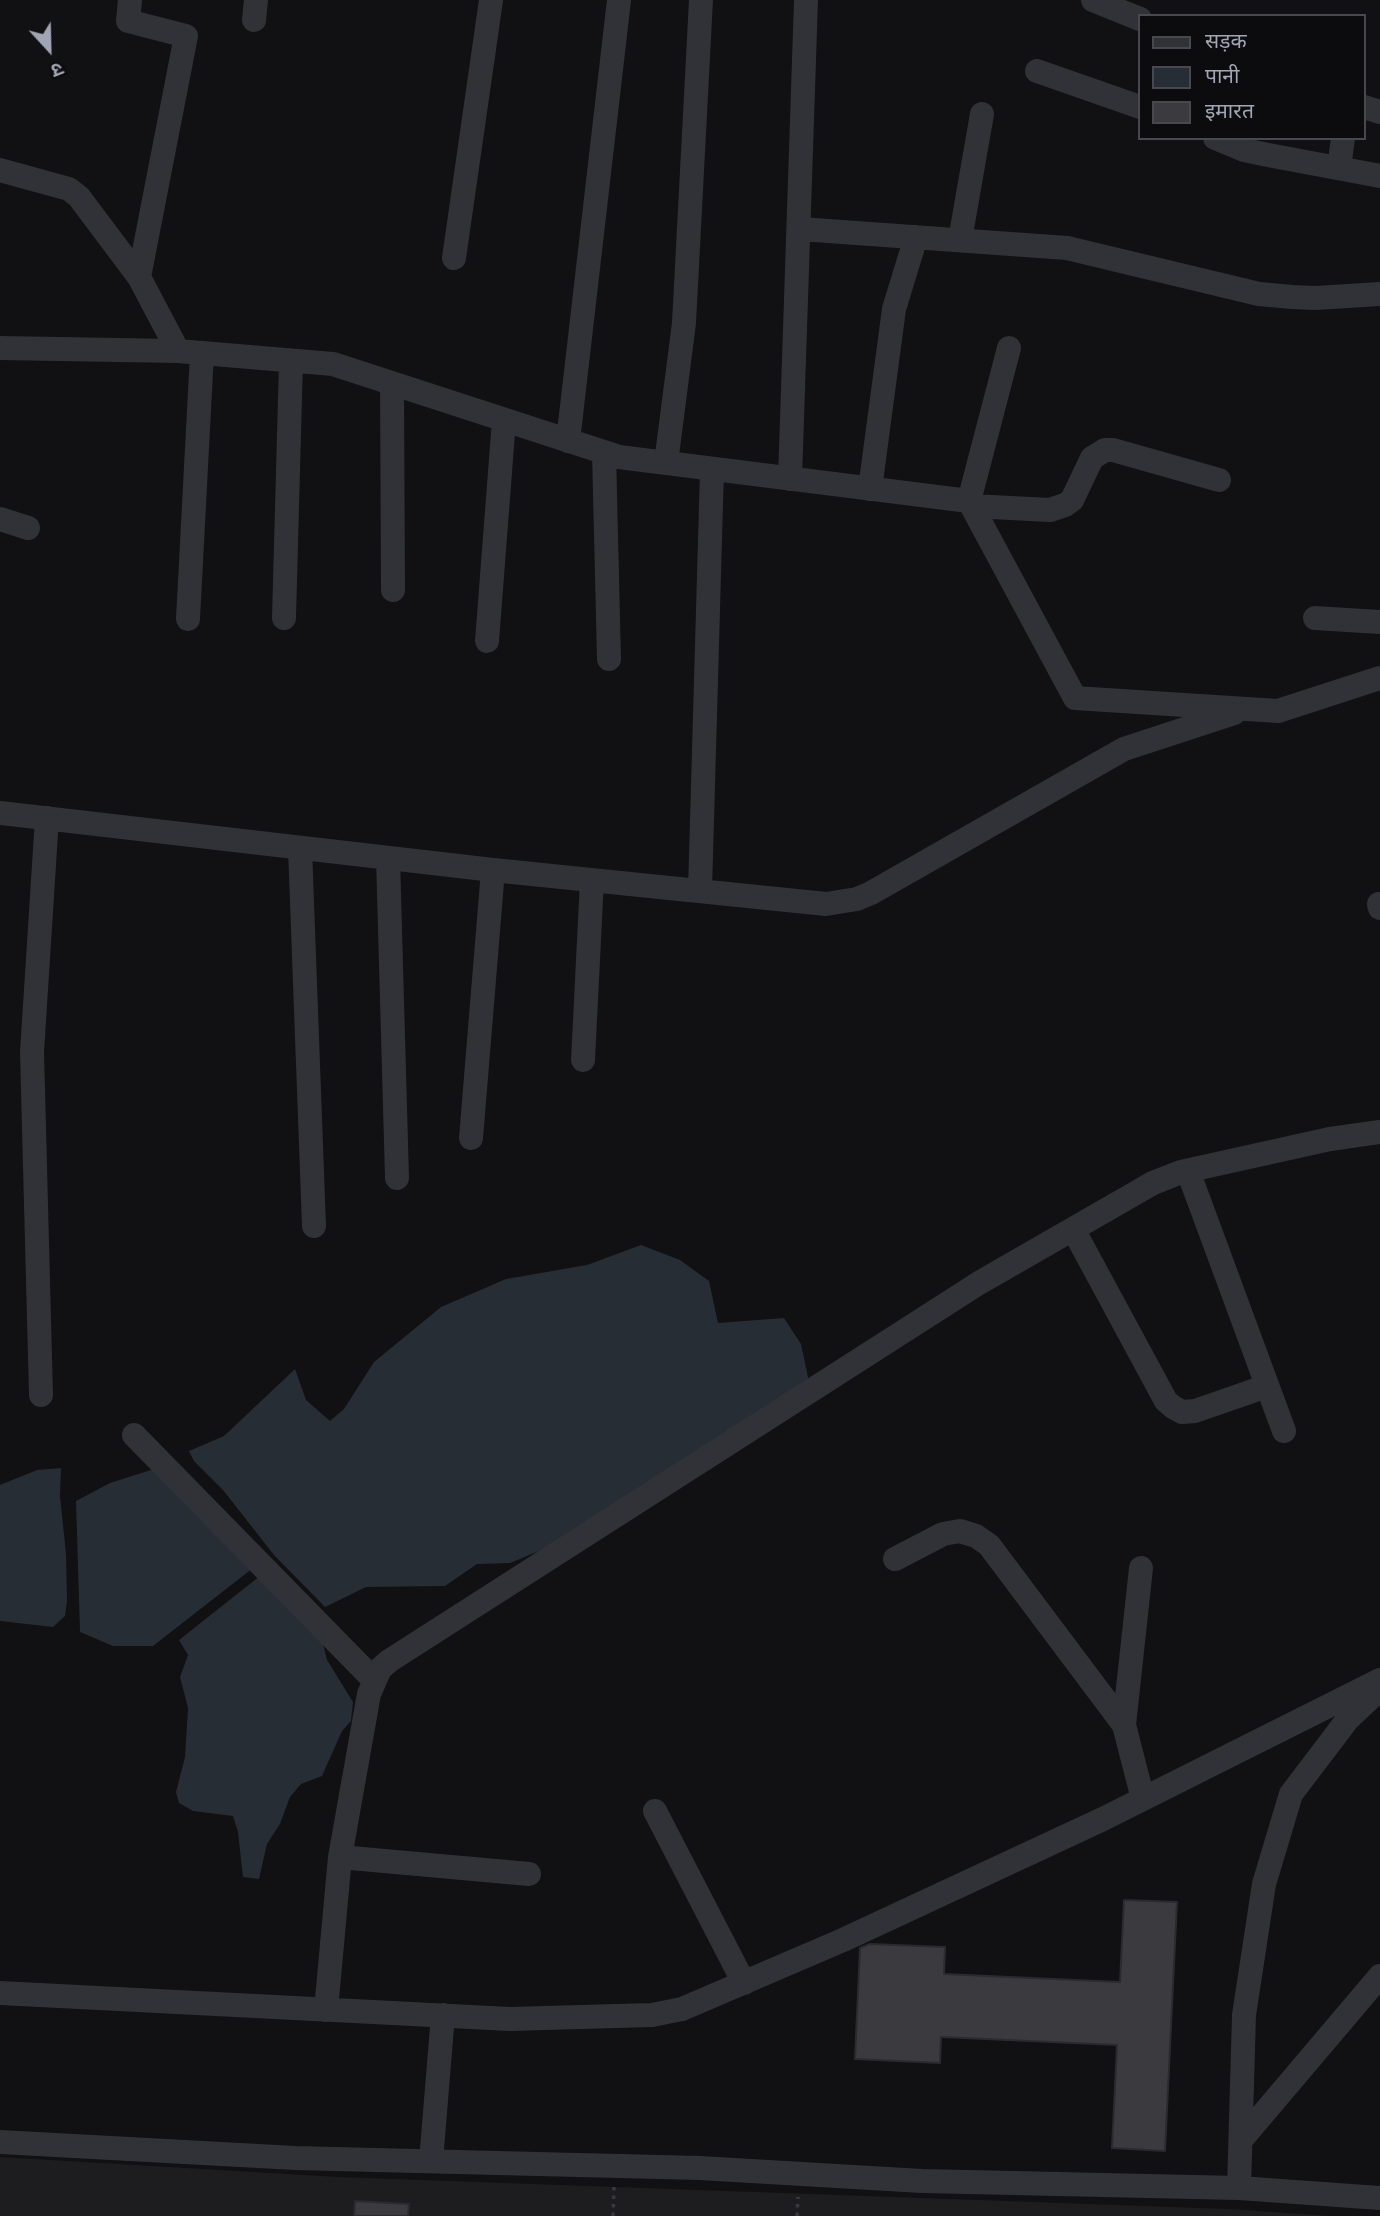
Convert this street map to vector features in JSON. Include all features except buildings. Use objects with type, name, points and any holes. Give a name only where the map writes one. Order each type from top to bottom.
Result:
[{"type":"street","points":[[130,0],[128,21],[186,36],[139,277]]},
{"type":"street","points":[[454,258],[491,0]]},
{"type":"street","points":[[568,441],[619,0]]},
{"type":"street","points":[[666,463],[684,323],[701,0]]},
{"type":"street","points":[[790,479],[806,0]]},
{"type":"street","points":[[1093,0],[1138,18]]},
{"type":"street","points":[[1037,71],[1138,106]]},
{"type":"street","points":[[960,240],[982,114]]},
{"type":"street","points":[[1220,140],[1244,150],[1380,176]]},
{"type":"street","points":[[1339,168],[1343,140]]},
{"type":"street","points":[[0,170],[69,190],[79,197],[139,277],[190,352],[188,619]]},
{"type":"street","points":[[800,229],[1076,249],[1259,294],[1316,298],[1380,294]]},
{"type":"street","points":[[870,489],[894,309],[916,237]]},
{"type":"street","points":[[0,348],[190,352],[333,364],[619,457],[971,504],[1050,510],[1065,505],[1072,500],[1093,458],[1105,450],[1219,480]]},
{"type":"street","points":[[1009,348],[971,504],[1075,698],[1278,711],[1380,678]]},
{"type":"street","points":[[284,618],[292,361]]},
{"type":"street","points":[[392,383],[393,590]]},
{"type":"street","points":[[487,640],[504,420]]},
{"type":"street","points":[[604,452],[609,659]]},
{"type":"street","points":[[700,891],[712,469]]},
{"type":"street","points":[[0,519],[28,528]]},
{"type":"street","points":[[1315,618],[1380,622]]},
{"type":"street","points":[[0,813],[493,870],[826,904],[857,899],[1124,749],[1248,709]]},
{"type":"street","points":[[41,1395],[32,1052],[47,818]]},
{"type":"street","points":[[300,848],[314,1226]]},
{"type":"street","points":[[388,858],[397,1178]]},
{"type":"street","points":[[471,1138],[493,870]]},
{"type":"street","points":[[583,1060],[592,880]]},
{"type":"street","points":[[326,2010],[340,1857],[369,1693],[373,1679],[389,1661],[979,1283],[1153,1183],[1188,1171],[1320,1141],[1380,1132]]},
{"type":"street","points":[[1188,1171],[1284,1431]]},
{"type":"street","points":[[1073,1229],[1166,1401],[1173,1407],[1182,1412],[1195,1411],[1267,1386]]},
{"type":"street","points":[[134,1435],[373,1679]]},
{"type":"street","points":[[895,1559],[943,1534],[960,1531],[976,1536],[989,1545],[1124,1726]]},
{"type":"street","points":[[1142,1568],[1124,1726],[1143,1799]]},
{"type":"street","points":[[0,1993],[510,2019],[652,2015],[682,2010],[843,1940],[1143,1799],[1380,1680]]},
{"type":"street","points":[[1240,2188],[1244,2015],[1264,1884],[1291,1794],[1348,1719],[1380,1690]]},
{"type":"street","points":[[655,1811],[744,1983]]},
{"type":"street","points":[[340,1857],[529,1874]]},
{"type":"street","points":[[1241,2140],[1380,1976]]},
{"type":"street","points":[[431,2161],[443,2015]]},
{"type":"street","points":[[0,2142],[295,2158],[700,2168],[922,2181],[1143,2184],[1380,2198]]},
{"type":"path","points":[[613,2216],[615,2165]]},
{"type":"path","points":[[797,2216],[798,2197]]},
{"type":"shaded area","points":[[0,2157],[338,2177],[1228,2209],[1332,2216],[0,2216]]},
{"type":"water","points":[[641,1245],[680,1260],[709,1281],[718,1323],[784,1318],[801,1344],[809,1382],[578,1535],[510,1563],[477,1564],[445,1586],[366,1587],[325,1607],[274,1555],[223,1490],[194,1461],[189,1451],[224,1436],[295,1369],[306,1400],[330,1421],[344,1409],[374,1362],[441,1307],[506,1279],[587,1265]]},
{"type":"water","points":[[170,1464],[262,1561],[153,1646],[113,1646],[80,1632],[76,1501],[110,1483]]},
{"type":"water","points":[[61,1468],[60,1496],[66,1554],[65,1616],[53,1627],[0,1621],[0,1485],[37,1470]]},
{"type":"water","points":[[270,1568],[321,1635],[327,1660],[353,1702],[351,1721],[342,1731],[322,1776],[301,1784],[290,1797],[280,1824],[267,1844],[259,1879],[243,1877],[238,1832],[233,1816],[193,1811],[179,1803],[176,1792],[185,1757],[188,1708],[180,1677],[188,1655],[179,1640]]}]
